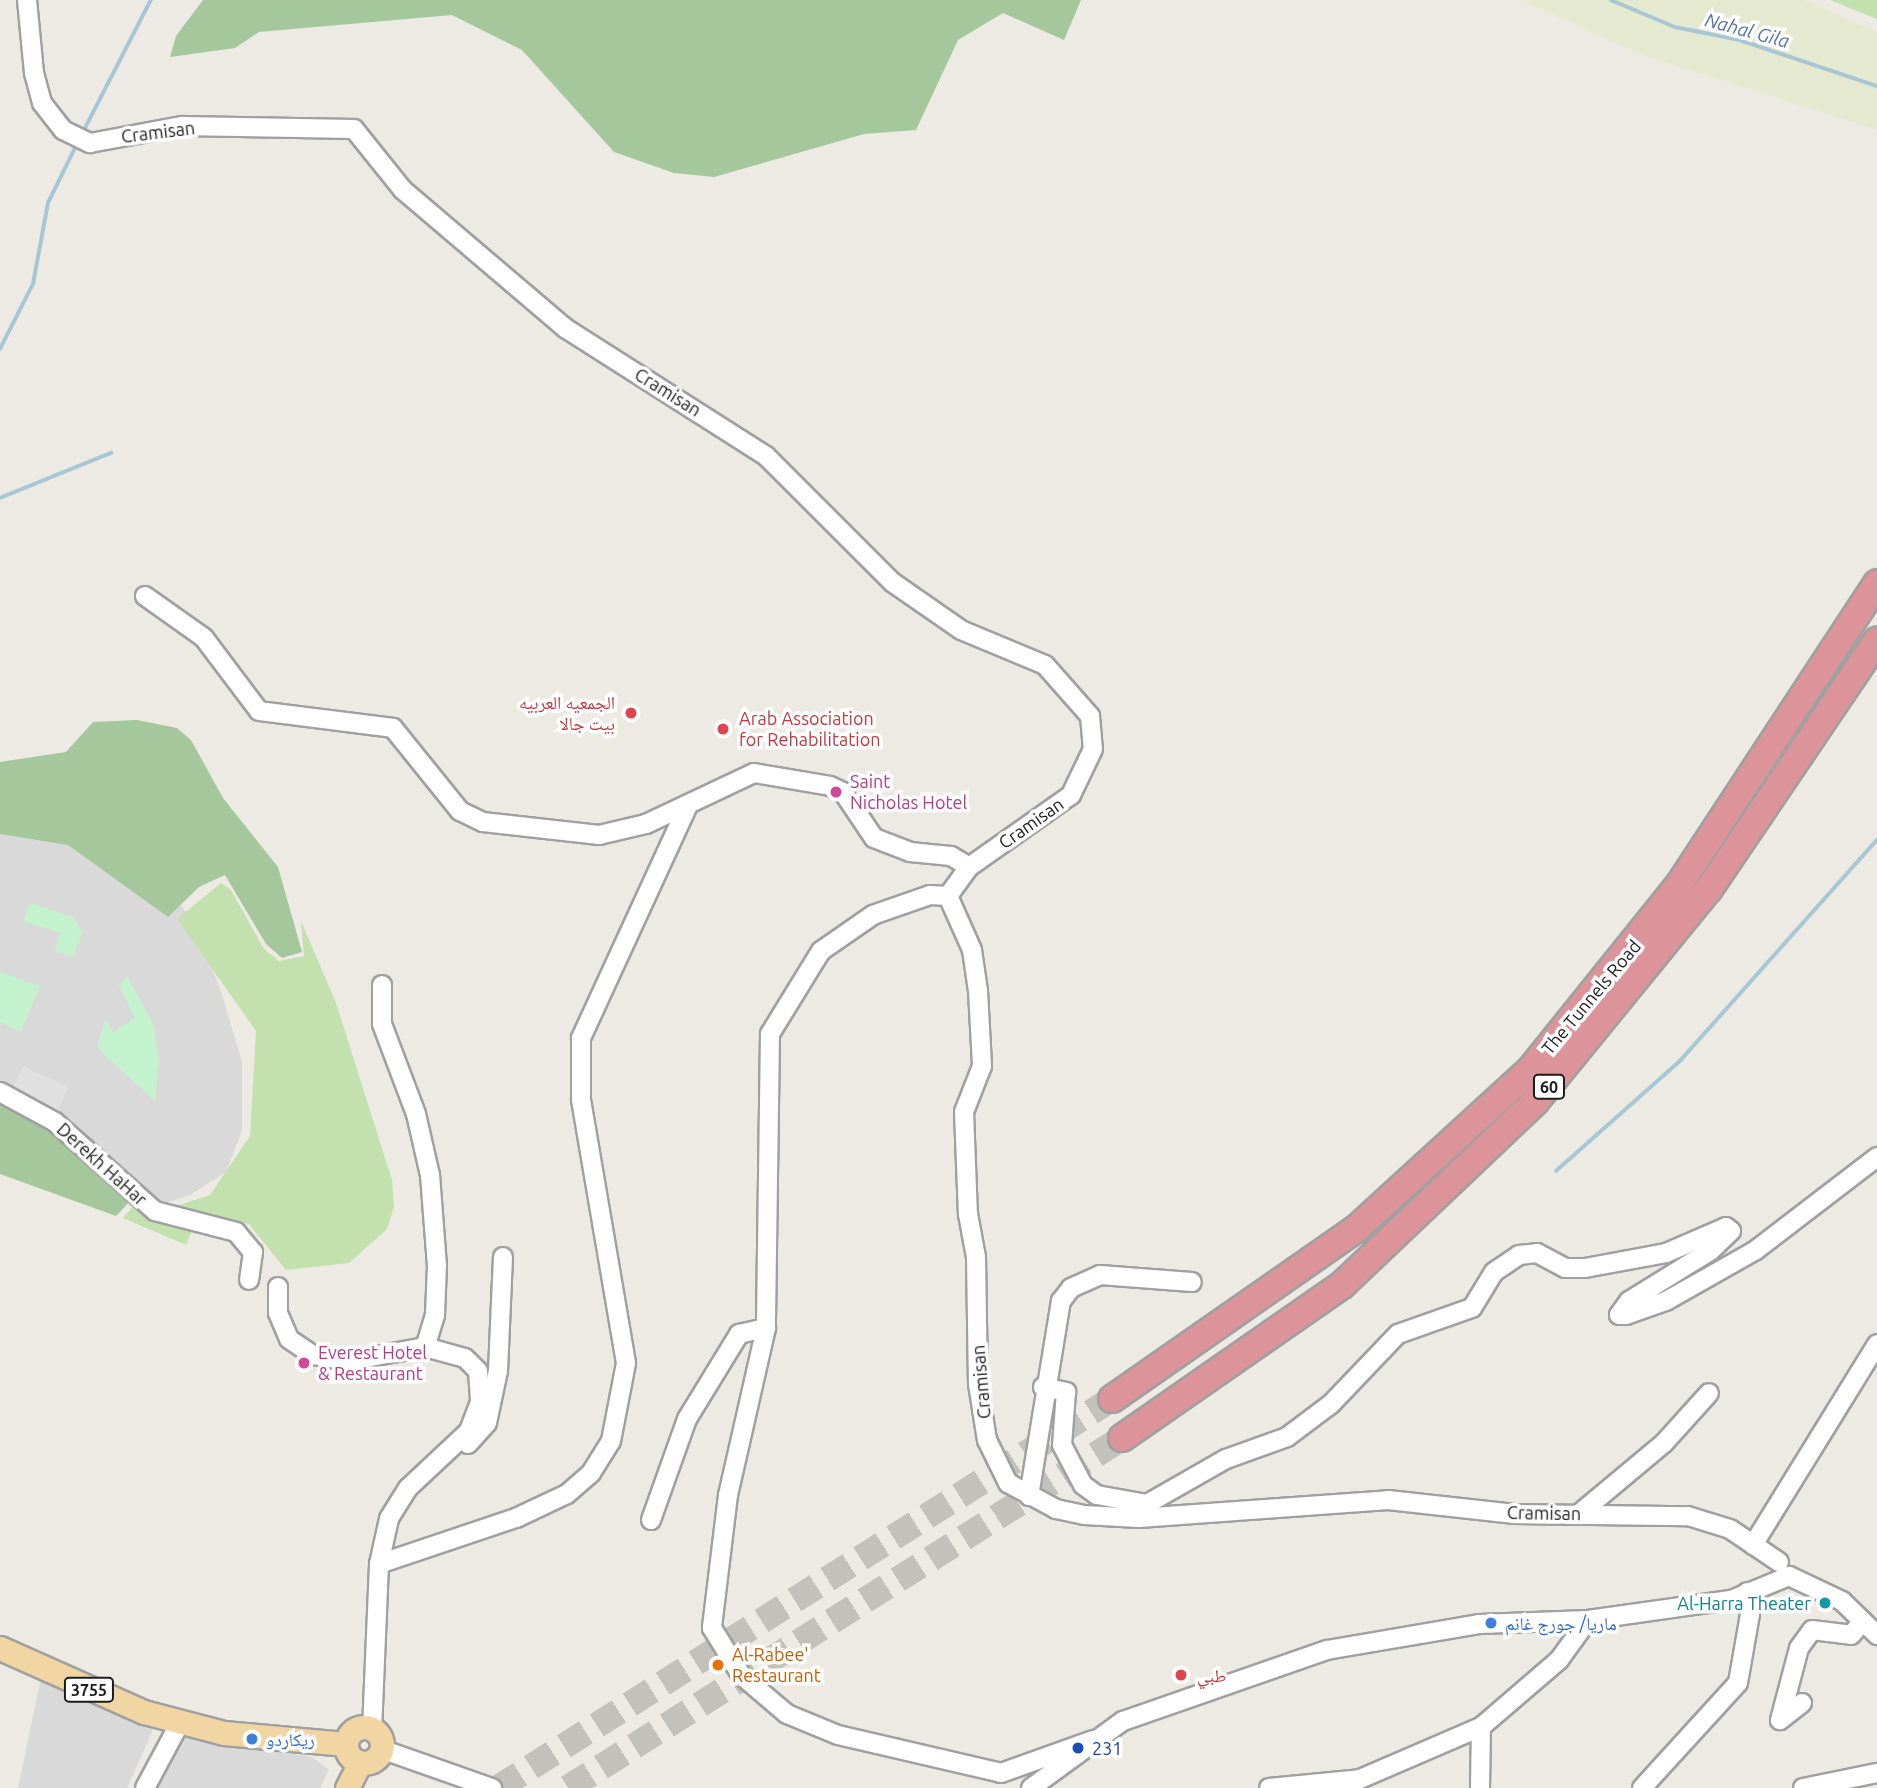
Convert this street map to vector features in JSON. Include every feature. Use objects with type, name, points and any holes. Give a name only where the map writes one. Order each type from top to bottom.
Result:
[{"type":"highway","name":"The Tunnels Road","points":[[1112,1399],[1356,1229],[1531,1069],[1679,885],[1877,583]]},
{"type":"highway","name":"The Tunnels Road","points":[[1122,1438],[1342,1285],[1535,1102],[1701,899],[1877,641]]},
{"type":"main road","name":"3755","points":[[0,1648],[98,1693],[223,1734],[353,1753]]},
{"type":"main road","points":[[347,1788],[356,1729],[372,1728],[382,1749],[353,1753]]},
{"type":"street","name":"Cramisan","points":[[27,0],[36,83],[42,103],[63,130],[90,143],[182,127],[354,129],[403,190],[565,328],[766,456],[892,582],[961,631],[1045,666],[1067,683],[1090,716],[1093,749],[1071,795],[969,867],[948,896],[972,950],[982,1030],[982,1066],[964,1112],[978,1384],[997,1469],[1029,1496],[1084,1515],[1139,1518],[1388,1500],[1579,1514],[1688,1516],[1730,1529],[1765,1572],[1842,1601],[1877,1634]]},
{"type":"street","points":[[145,596],[204,638],[259,711],[393,728],[460,811],[483,822],[599,835],[687,808],[744,774],[808,780],[843,792],[874,838],[910,852],[951,856],[969,867]]},
{"type":"street","points":[[379,1564],[516,1518],[567,1494],[591,1473],[611,1441],[626,1363],[581,1099],[581,1038],[687,808]]},
{"type":"street","points":[[948,896],[873,915],[821,951],[770,1034],[766,1328],[714,1589],[712,1628],[741,1675],[787,1714],[838,1735],[947,1764],[1001,1773],[1093,1740]]},
{"type":"street","points":[[382,985],[382,1024],[416,1114],[429,1175],[437,1265],[435,1315],[425,1347]]},
{"type":"street","name":"Derekh HaHar","points":[[0,1093],[55,1122],[155,1210],[236,1232],[253,1252],[249,1280]]},
{"type":"street","points":[[1043,1387],[1066,1392],[1062,1445],[1083,1485],[1097,1495],[1147,1504],[1226,1459],[1287,1437],[1331,1404],[1398,1334],[1472,1308],[1494,1272],[1519,1255],[1537,1253],[1565,1268],[1585,1268],[1666,1253],[1726,1227],[1731,1231],[1710,1251],[1629,1301],[1619,1315],[1626,1315],[1666,1301],[1756,1250],[1877,1157]]},
{"type":"street","points":[[447,1447],[472,1444],[487,1423],[498,1371],[503,1257]]},
{"type":"street","points":[[1029,1496],[1055,1320],[1071,1288],[1118,1273],[1192,1282]]},
{"type":"street","points":[[278,1287],[278,1313],[289,1339],[313,1355],[348,1361],[425,1347],[465,1358],[478,1371],[480,1402],[469,1431],[447,1447],[408,1488],[389,1519],[379,1564],[372,1728]]},
{"type":"street","points":[[651,1520],[687,1419],[739,1334],[766,1328]]},
{"type":"street","points":[[1642,1788],[1738,1683],[1750,1614],[1765,1572],[1877,1344]]},
{"type":"street","points":[[1579,1514],[1664,1443],[1709,1393]]},
{"type":"street","points":[[1031,1788],[1093,1740],[1123,1721],[1327,1650],[1479,1624],[1588,1620],[1765,1572]]},
{"type":"street","points":[[1269,1788],[1360,1779],[1481,1727],[1559,1660],[1588,1620]]},
{"type":"street","points":[[1802,1703],[1780,1720],[1799,1648],[1812,1630],[1851,1635],[1863,1621]]},
{"type":"street","points":[[145,1788],[181,1721]]},
{"type":"street","points":[[1480,1788],[1481,1727]]},
{"type":"street","points":[[382,1749],[492,1788]]},
{"type":"street","points":[[1803,1788],[1877,1773]]},
{"type":"shaded area","points":[[0,800],[145,859],[190,917],[220,988],[242,1062],[242,1130],[226,1172],[190,1195],[139,1212],[0,1116]]},
{"type":"shaded area","points":[[23,1066],[68,1087],[57,1113],[11,1092]]},
{"type":"shaded area","points":[[41,1678],[157,1721],[127,1788],[18,1788]]},
{"type":"shaded area","points":[[175,1733],[312,1757],[329,1770],[320,1788],[138,1788]]},
{"type":"green space","points":[[203,0],[1081,0],[1064,40],[1003,13],[958,40],[916,130],[864,134],[714,177],[674,173],[614,152],[522,50],[452,15],[259,32],[235,48],[170,57],[176,36]]},
{"type":"green space","points":[[1521,0],[1805,0],[1877,32],[1877,130],[1642,55]]},
{"type":"green space","points":[[1830,0],[1877,0],[1877,19]]},
{"type":"green space","points":[[137,720],[177,728],[191,740],[223,798],[278,867],[302,952],[282,958],[266,944],[225,875],[199,887],[168,917],[68,845],[0,834],[0,762],[66,752],[93,722]]},
{"type":"green space","points":[[221,883],[231,890],[264,949],[279,961],[304,956],[301,921],[336,1003],[392,1180],[394,1207],[387,1229],[349,1263],[286,1270],[249,1224],[173,1207],[210,1195],[250,1136],[256,1031],[177,919]]},
{"type":"green space","points":[[31,903],[73,917],[82,932],[74,957],[55,951],[60,933],[23,921]]},
{"type":"green space","points":[[0,972],[40,986],[21,1032],[0,1022]]},
{"type":"green space","points":[[127,976],[154,1026],[159,1063],[155,1101],[97,1048],[105,1019],[113,1032],[135,1018],[119,985]]},
{"type":"green space","points":[[0,1103],[82,1150],[132,1199],[116,1216],[0,1174]]},
{"type":"green space","points":[[136,1203],[192,1231],[186,1245],[123,1218]]},
{"type":"waterway","points":[[82,134],[151,0]]},
{"type":"waterway","name":"Nahal Gila","points":[[1611,0],[1675,27],[1740,40],[1877,86]]},
{"type":"waterway","points":[[0,349],[33,284],[48,203],[77,144]]},
{"type":"waterway","points":[[0,498],[111,453]]},
{"type":"waterway","points":[[1556,1171],[1680,1061],[1877,840]]},
{"type":"tunnel","points":[[498,1788],[1112,1399]]},
{"type":"tunnel","points":[[568,1788],[1122,1438]]},
{"type":"place","name":"الجمعيه العربيه بيت جالا","points":[[631,713]]},
{"type":"place","name":"Arab Association for Rehabilitation","points":[[723,729]]},
{"type":"place","name":"Saint Nicholas Hotel","points":[[836,792]]},
{"type":"place","name":"Everest Hotel & Restaurant","points":[[304,1363]]},
{"type":"place","name":"Al-Harra Theater","points":[[1825,1603]]},
{"type":"place","name":"ماريا/ جورج غانم","points":[[1491,1623]]},
{"type":"place","name":"Al-Rabee' Restaurant","points":[[718,1665]]},
{"type":"place","name":"طبي","points":[[1181,1675]]},
{"type":"place","name":"ريكاردو","points":[[252,1739]]},
{"type":"place","name":"231","points":[[1078,1748]]}]
